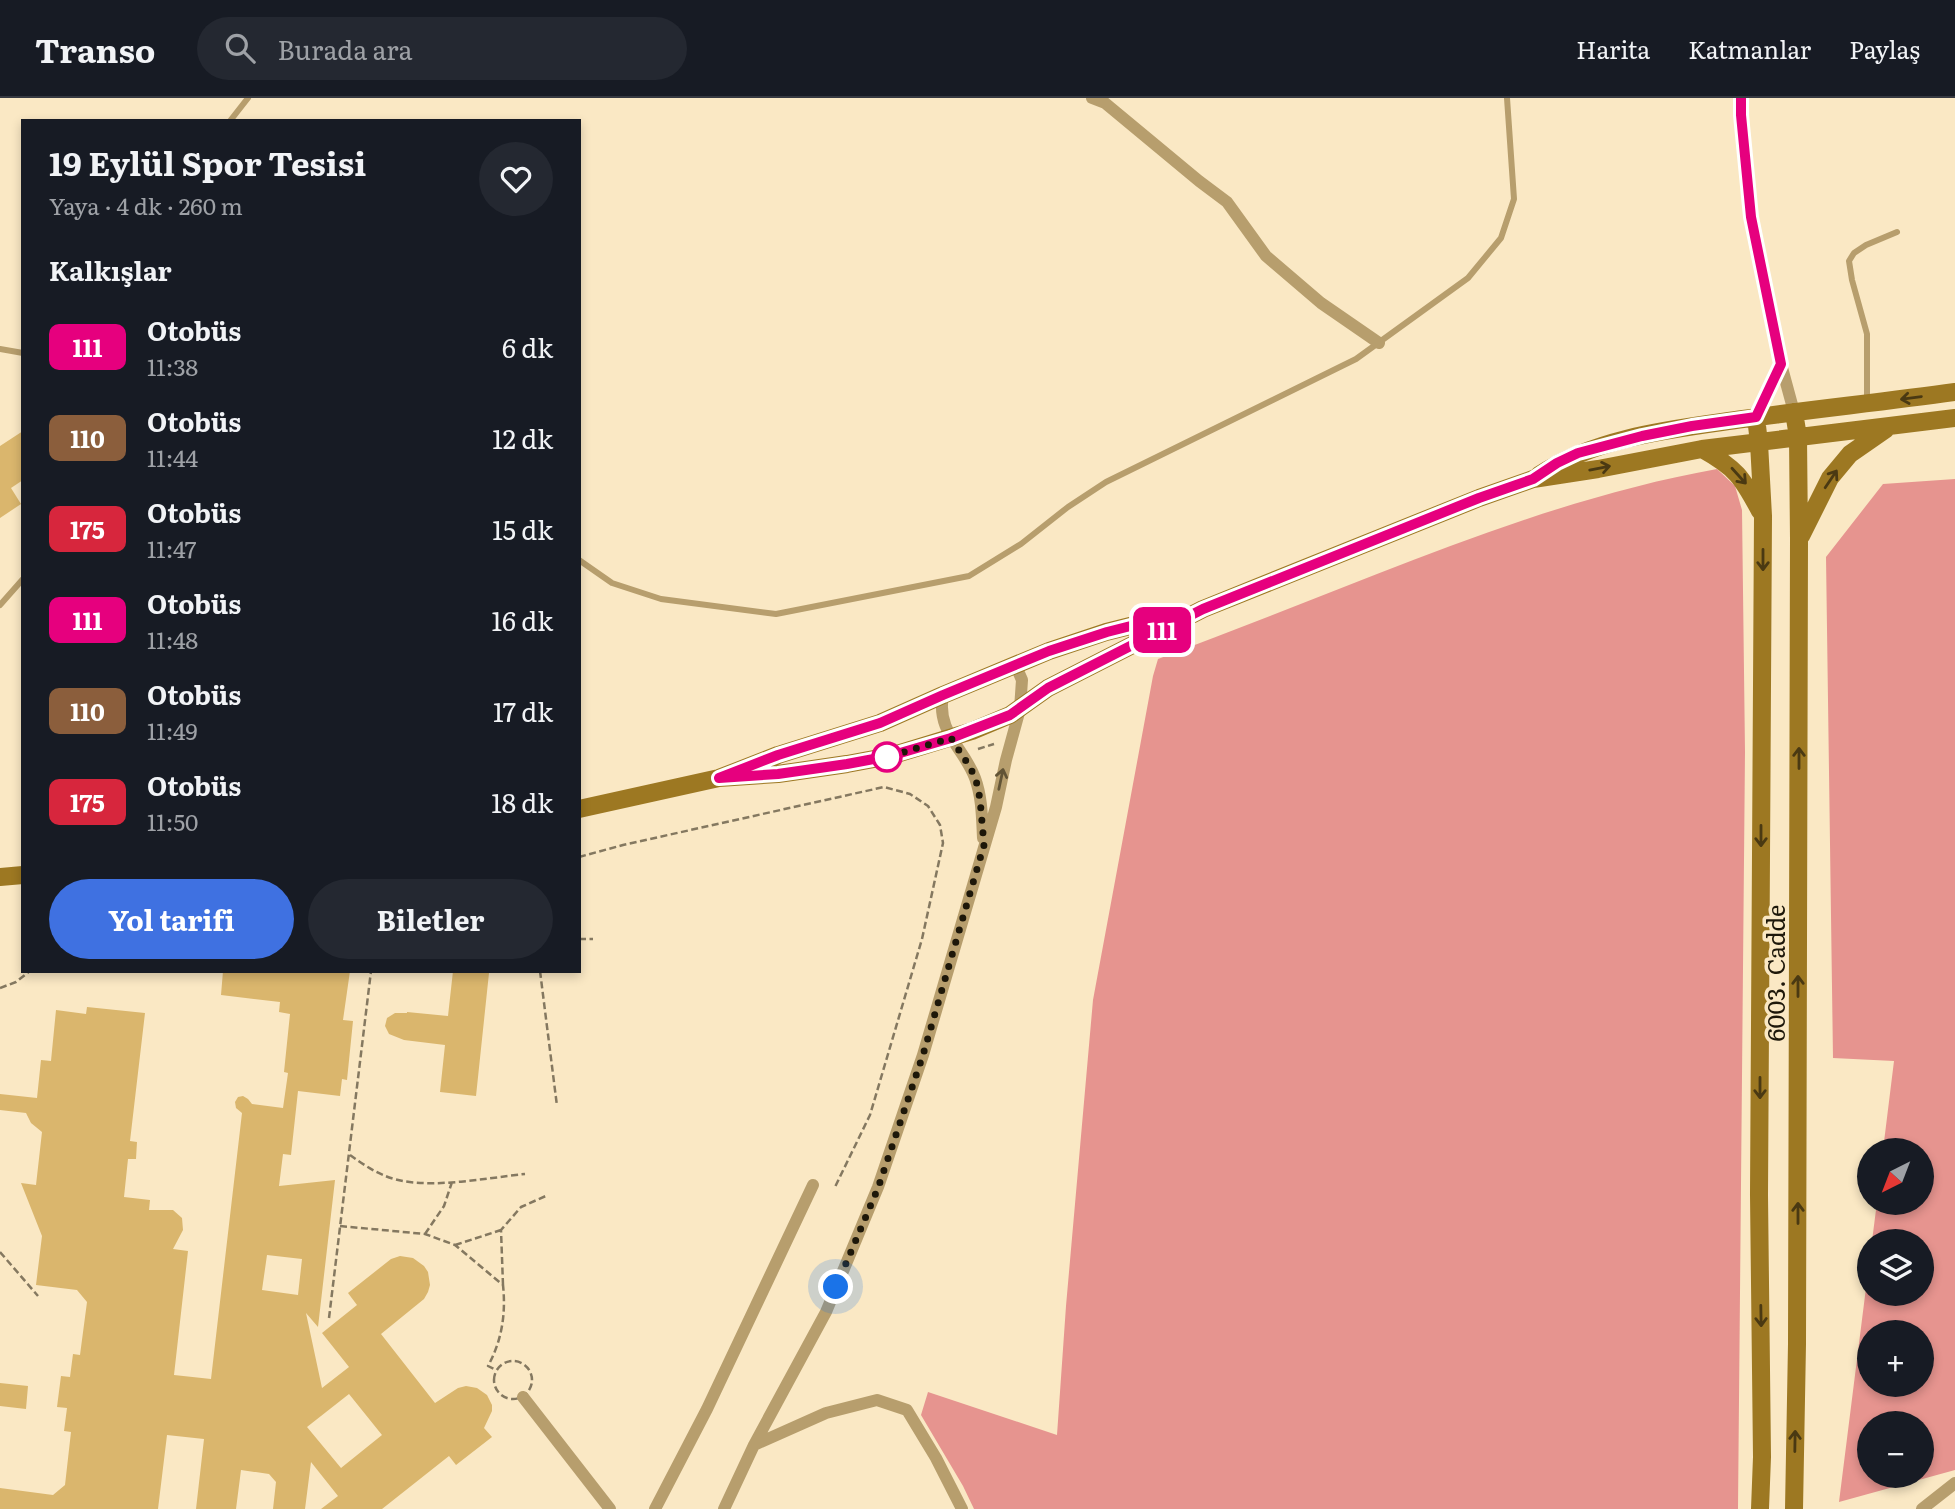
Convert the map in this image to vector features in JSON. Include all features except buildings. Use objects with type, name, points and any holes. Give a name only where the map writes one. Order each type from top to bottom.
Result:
[{"type":"main road","points":[[1533,479],[1557,463],[1600,446],[1692,426],[1955,392]]},
{"type":"main road","name":"6003. Cadde","points":[[1794,412],[1798,438],[1799,539],[1794,1509]]},
{"type":"main road","name":"6003. Cadde","points":[[1756,417],[1763,516],[1760,1509]]},
{"type":"main road","points":[[581,809],[719,778],[778,774],[890,756],[951,738],[1020,709],[1048,688],[1203,609],[1479,498],[1533,479],[1702,449],[1955,418]]},
{"type":"main road","points":[[1799,539],[1830,478],[1850,454],[1890,425]]},
{"type":"main road","points":[[1702,449],[1725,461],[1745,482],[1763,516]]},
{"type":"main road","points":[[719,778],[778,755],[880,723],[1015,664],[1107,632],[1203,609]]},
{"type":"main road","points":[[0,877],[21,875]]},
{"type":"street","points":[[1091,98],[1105,103],[1227,202],[1266,256],[1321,303],[1379,343]]},
{"type":"street","points":[[1741,98],[1751,217],[1781,364],[1794,412]]},
{"type":"street","points":[[1756,417],[1781,364]]},
{"type":"street","points":[[724,1509],[754,1445],[825,1312],[878,1188],[923,1055],[996,807],[1020,709],[1022,680],[1015,664]]},
{"type":"street","points":[[943,695],[942,714],[951,738],[976,780],[984,845]]},
{"type":"street","points":[[655,1509],[813,1185]]},
{"type":"street","points":[[523,1397],[610,1509]]},
{"type":"street","points":[[754,1445],[826,1413],[877,1400],[907,1410],[936,1458],[961,1509]]},
{"type":"street","points":[[1922,1509],[1955,1483]]},
{"type":"lane","points":[[581,561],[612,583],[661,599],[776,614],[969,576],[1021,544],[1068,507],[1106,482],[1356,359],[1468,278],[1501,238],[1514,199],[1507,98]]},
{"type":"lane","points":[[231,119],[246,99]]},
{"type":"lane","points":[[1867,404],[1867,334],[1849,261],[1854,253],[1866,245],[1896,232]]},
{"type":"lane","points":[[0,349],[21,353]]},
{"type":"lane","points":[[0,605],[21,581]]},
{"type":"path","points":[[978,749],[997,743]]},
{"type":"path","points":[[581,856],[884,787],[910,794],[928,806],[940,825],[943,843],[922,939],[870,1115],[835,1187]]},
{"type":"path","points":[[581,939],[593,939]]},
{"type":"path","points":[[0,988],[16,982],[27,973]]},
{"type":"path","points":[[329,1318],[371,973]]},
{"type":"path","points":[[540,973],[556,1106]]},
{"type":"path","points":[[349,1155],[384,1176],[406,1182],[427,1183],[525,1174]]},
{"type":"path","points":[[425,1234],[444,1206],[452,1181]]},
{"type":"path","points":[[455,1245],[501,1230],[521,1207],[548,1195]]},
{"type":"path","points":[[340,1226],[425,1234],[455,1245],[503,1285]]},
{"type":"path","points":[[496,1370],[488,1366],[500,1342],[504,1315],[501,1230]]},
{"type":"path","points":[[0,1252],[38,1296]]},
{"type":"path","points":[[514,1361],[527,1367],[532,1381],[529,1390],[523,1397],[512,1399],[499,1393],[495,1389],[493,1379],[496,1370],[504,1363],[514,1361]]},
{"type":"shaded area","points":[[1717,469],[1735,486],[1742,510],[1745,752],[1738,1509],[974,1509],[921,1415],[928,1392],[1057,1435],[1093,1000],[1158,659],[1502,527],[1630,488]]},
{"type":"shaded area","points":[[1955,479],[1955,1470],[1934,1476],[1934,1411],[1857,1411],[1857,1488],[1890,1488],[1839,1502],[1857,1359],[1857,1397],[1934,1397],[1934,1320],[1862,1320],[1864,1306],[1934,1306],[1934,1229],[1874,1229],[1875,1215],[1934,1215],[1934,1138],[1884,1138],[1894,1061],[1833,1058],[1826,557],[1883,484]]},
{"type":"bus line","name":"111","points":[[1178,614],[1107,632],[1049,651],[880,723],[778,755],[719,778],[778,774],[847,764],[890,756],[972,731],[1010,715],[1048,688],[1203,609],[1479,498],[1533,479],[1578,453],[1642,436],[1756,417],[1781,364],[1751,217],[1741,98]]},
{"type":"route","points":[[836,1287],[878,1188],[923,1055],[984,845],[976,780],[951,738],[887,757]]}]
